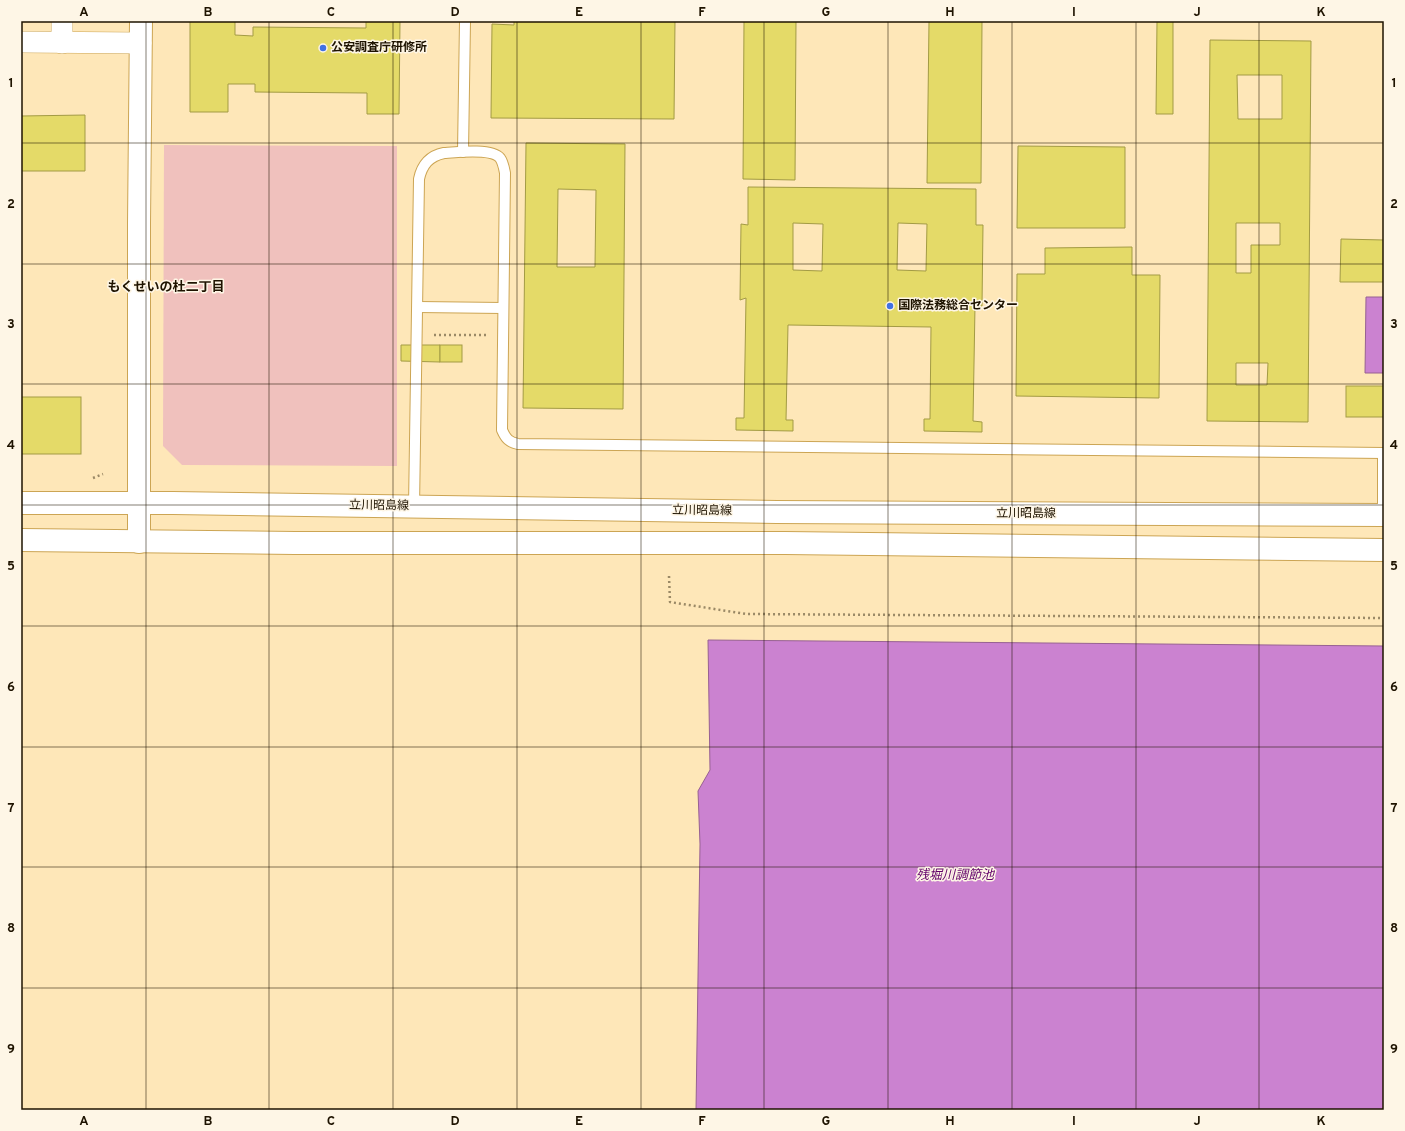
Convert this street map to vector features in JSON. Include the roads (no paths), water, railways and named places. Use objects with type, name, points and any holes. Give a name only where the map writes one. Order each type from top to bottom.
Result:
[{"type":"main road","points":[[139,542],[139,223],[141,21]]},
{"type":"main road","name":"立川昭島線","points":[[21,502],[785,512],[1384,516]]},
{"type":"main road","points":[[21,540],[139,542],[785,543],[1384,550]]},
{"type":"street","points":[[62,21],[62,43]]},
{"type":"street","points":[[21,42],[141,43]]},
{"type":"lane","points":[[463,152],[465,21]]},
{"type":"lane","points":[[414,507],[419,179],[421,169],[425,163],[438,154],[488,152],[495,153],[501,159],[505,173],[502,430],[505,438],[512,442],[518,444],[1384,454],[1384,516]]},
{"type":"lane","points":[[418,307],[503,308]]},
{"type":"water","points":[[1366,297],[1384,297],[1384,373],[1365,373]]},
{"type":"water","name":"残堀川調節池","points":[[708,640],[1384,646],[1384,1110],[696,1110],[700,844],[698,791],[710,770]]},
{"type":"place","name":"公安調査庁研修所","points":[[323,48]]},
{"type":"place","name":"国際法務総合センター","points":[[890,306]]},
{"type":"district","name":"もくせいの杜二丁目","points":[[166,288]]}]
